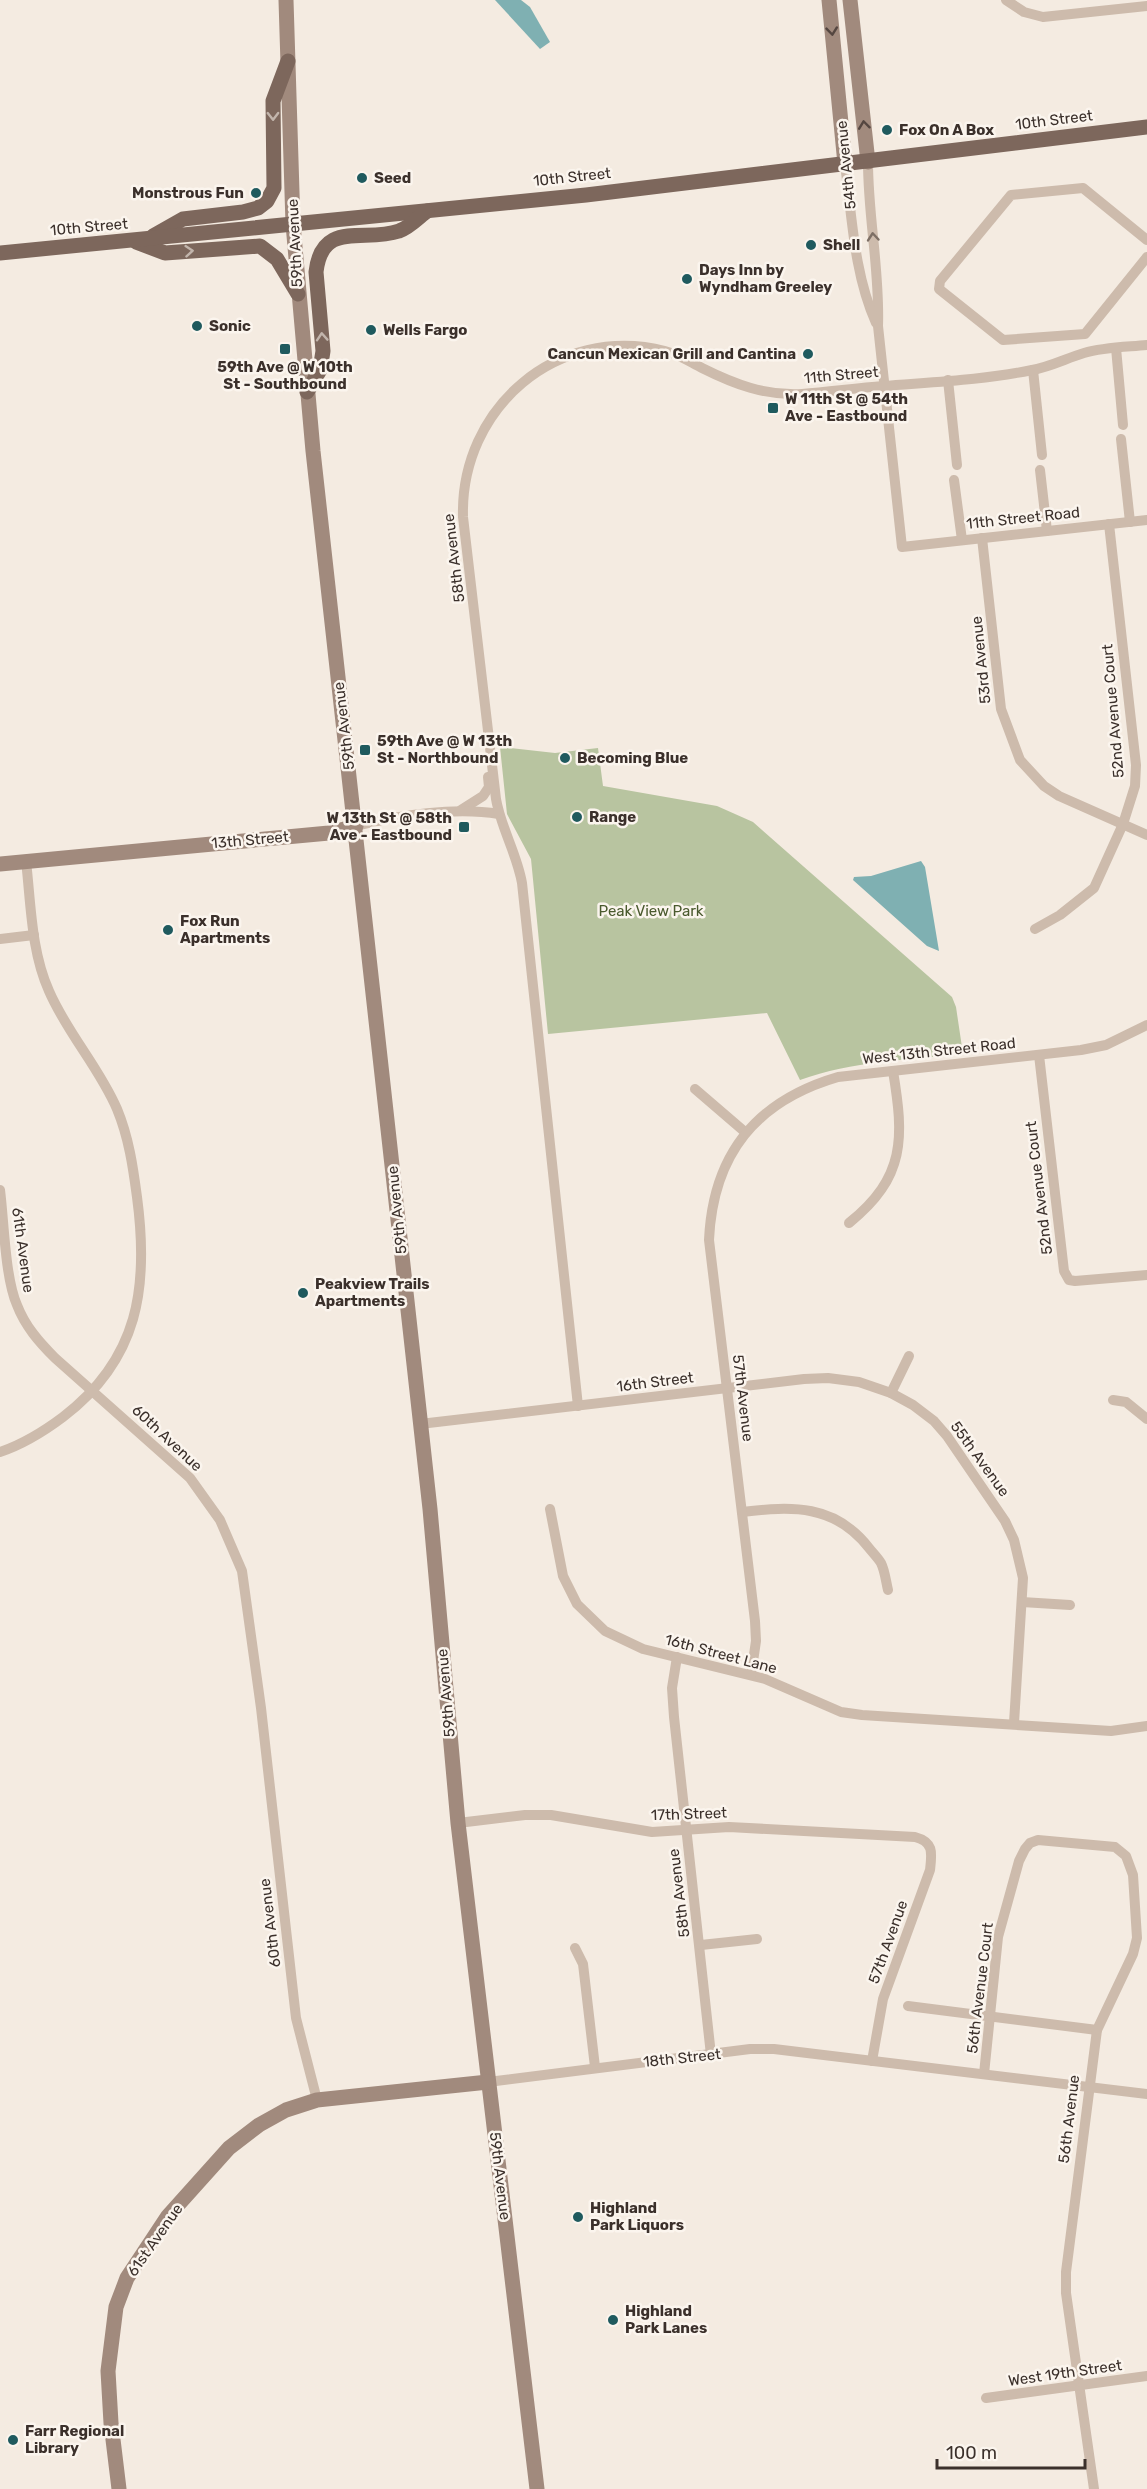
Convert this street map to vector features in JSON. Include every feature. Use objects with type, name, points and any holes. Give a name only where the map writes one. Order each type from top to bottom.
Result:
[{"type":"main road","name":"59th Avenue","points":[[286,0],[294,224],[307,392],[430,1509],[458,1823],[537,2489]]},
{"type":"main road","name":"54th Avenue","points":[[829,0],[845,165]]},
{"type":"main road","name":"54th Avenue","points":[[850,0],[868,162]]},
{"type":"main road","points":[[140,240],[183,219],[243,213],[258,208],[267,201],[274,188],[273,101],[288,61]]},
{"type":"main road","name":"10th Street","points":[[0,253],[586,195],[1147,127]]},
{"type":"main road","points":[[307,392],[320,370],[322,351],[315,272],[322,250],[330,241],[340,237],[400,231],[429,210]]},
{"type":"main road","points":[[140,240],[165,253],[260,246],[277,258],[298,294]]},
{"type":"main road","name":"13th Street","points":[[0,864],[329,833],[356,826]]},
{"type":"main road","name":"18th Street","points":[[229,2148],[259,2125],[286,2110],[317,2100],[488,2082]]},
{"type":"main road","name":"61st Avenue","points":[[119,2489],[111,2423],[108,2371],[116,2307],[127,2278],[168,2216],[229,2148]]},
{"type":"street","points":[[1006,0],[1024,12],[1043,17],[1147,6]]},
{"type":"street","name":"54th Avenue","points":[[868,162],[868,186],[879,295],[878,326],[902,547]]},
{"type":"street","name":"54th Avenue","points":[[845,165],[856,248],[866,300],[878,326]]},
{"type":"street","points":[[1085,334],[1003,340],[939,289],[940,281],[1011,195],[1083,188],[1147,240]]},
{"type":"street","points":[[1087,352],[1085,334],[1147,257]]},
{"type":"street","name":"11th Street","points":[[546,367],[563,357],[592,349],[634,347],[667,351],[737,385],[761,391],[800,394],[1033,370],[1087,352],[1147,345]]},
{"type":"street","points":[[1116,348],[1123,425]]},
{"type":"street","name":"58th Avenue","points":[[546,367],[500,404],[479,436],[465,478],[463,517],[489,741],[500,814],[518,860],[522,884],[578,1406]]},
{"type":"street","points":[[1033,370],[1042,456]]},
{"type":"street","points":[[948,380],[957,465]]},
{"type":"street","points":[[1121,439],[1130,522]]},
{"type":"street","points":[[1040,470],[1047,531]]},
{"type":"street","points":[[954,480],[962,540]]},
{"type":"street","name":"11th Street Road","points":[[902,547],[1147,520]]},
{"type":"street","name":"52nd Avenue Court","points":[[1035,929],[1060,915],[1094,888],[1123,824],[1135,786],[1136,765],[1109,524]]},
{"type":"street","name":"53rd Avenue","points":[[982,538],[1001,709],[1020,760],[1044,786],[1059,796],[1123,824]]},
{"type":"street","name":"58th Avenue","points":[[457,812],[483,796],[489,787],[486,750],[489,741]]},
{"type":"street","name":"13th Street","points":[[356,826],[387,819],[457,812],[479,811],[500,814]]},
{"type":"street","points":[[1123,824],[1147,835]]},
{"type":"street","points":[[0,1452],[42,1434],[94,1391],[117,1360],[138,1300],[142,1271],[141,1226],[130,1147],[118,1110],[101,1075],[70,1031],[48,990],[34,935],[27,861]]},
{"type":"street","points":[[0,939],[34,935]]},
{"type":"street","name":"West 13th Street Road","points":[[745,1132],[776,1105],[805,1088],[838,1077],[1039,1055],[1106,1045],[1147,1026]]},
{"type":"street","name":"52nd Avenue Court","points":[[1039,1055],[1064,1270],[1069,1280],[1080,1281],[1147,1275]]},
{"type":"street","points":[[849,1223],[868,1208],[882,1190],[893,1168],[899,1146],[900,1122],[893,1071]]},
{"type":"street","points":[[695,1089],[745,1132]]},
{"type":"street","name":"57th Avenue","points":[[745,1132],[722,1173],[710,1219],[712,1267],[755,1622],[756,1641],[751,1675]]},
{"type":"street","name":"61th Avenue","points":[[0,1190],[16,1304],[37,1340],[54,1358],[94,1391]]},
{"type":"street","points":[[891,1393],[909,1356]]},
{"type":"street","name":"16th Street","points":[[420,1424],[828,1378],[860,1382],[891,1393]]},
{"type":"street","name":"60th Avenue","points":[[94,1391],[190,1478],[220,1520],[242,1571],[261,1708],[296,2018],[317,2100]]},
{"type":"street","name":"55th Avenue","points":[[891,1393],[913,1405],[940,1429],[1005,1521],[1014,1540],[1023,1578],[1014,1723]]},
{"type":"street","points":[[1113,1400],[1126,1402],[1147,1419]]},
{"type":"street","points":[[742,1512],[779,1507],[796,1508],[825,1515],[838,1521],[861,1537],[881,1563],[888,1590]]},
{"type":"street","name":"16th Street Lane","points":[[550,1509],[563,1576],[568,1590],[586,1615],[616,1638],[643,1649],[751,1675],[841,1712],[1110,1731],[1147,1726]]},
{"type":"street","points":[[1022,1602],[1070,1605]]},
{"type":"street","name":"58th Avenue","points":[[677,1657],[672,1688],[673,1706],[711,2055]]},
{"type":"street","name":"17th Street","points":[[458,1823],[525,1815],[551,1815],[652,1832],[729,1827],[922,1839]]},
{"type":"street","name":"57th Avenue","points":[[872,2061],[882,1999],[930,1870],[929,1844],[922,1839]]},
{"type":"street","name":"56th Avenue Court","points":[[984,2074],[998,1937],[1019,1861],[1025,1849],[1034,1842]]},
{"type":"street","name":"56th Avenue","points":[[1034,1842],[1115,1847],[1130,1862],[1133,1875],[1137,1938],[1133,1954],[1097,2030],[1066,2272],[1066,2293],[1094,2489]]},
{"type":"street","points":[[700,1945],[757,1939]]},
{"type":"street","points":[[575,1948],[583,1964],[595,2067]]},
{"type":"street","points":[[908,2006],[1097,2030]]},
{"type":"street","name":"18th Street","points":[[488,2082],[750,2049],[774,2049],[1147,2094]]},
{"type":"street","name":"West 19th Street","points":[[986,2398],[1147,2376]]},
{"type":"green space","name":"Peak View Park","points":[[500,747],[555,753],[598,748],[603,786],[717,806],[753,822],[952,997],[956,1007],[963,1054],[860,1065],[800,1080],[767,1013],[548,1034],[531,859],[507,814]]},
{"type":"water","points":[[495,0],[521,0],[530,7],[550,42],[540,49]]},
{"type":"water","points":[[921,861],[925,867],[939,951],[927,946],[853,880],[854,877],[871,876]]},
{"type":"place","name":"Fox On A Box","points":[[887,130]]},
{"type":"place","name":"Seed","points":[[362,178]]},
{"type":"place","name":"Monstrous Fun","points":[[256,193]]},
{"type":"place","name":"Shell","points":[[811,245]]},
{"type":"place","name":"Days Inn by Wyndham Greeley","points":[[687,279]]},
{"type":"place","name":"Sonic","points":[[197,326]]},
{"type":"place","name":"Wells Fargo","points":[[371,330]]},
{"type":"place","name":"59th Ave @ W 10th St - Southbound","points":[[285,349]]},
{"type":"place","name":"Cancun Mexican Grill and Cantina","points":[[808,354]]},
{"type":"place","name":"W 11th St @ 54th Ave - Eastbound","points":[[773,408]]},
{"type":"place","name":"59th Ave @ W 13th St - Northbound","points":[[365,750]]},
{"type":"place","name":"Becoming Blue","points":[[565,758]]},
{"type":"place","name":"Range","points":[[577,817]]},
{"type":"place","name":"W 13th St @ 58th Ave - Eastbound","points":[[464,827]]},
{"type":"place","name":"Fox Run Apartments","points":[[168,930]]},
{"type":"place","name":"Peakview Trails Apartments","points":[[303,1293]]},
{"type":"place","name":"Highland Park Liquors","points":[[578,2217]]},
{"type":"place","name":"Highland Park Lanes","points":[[613,2320]]},
{"type":"place","name":"Farr Regional Library","points":[[13,2440]]}]
